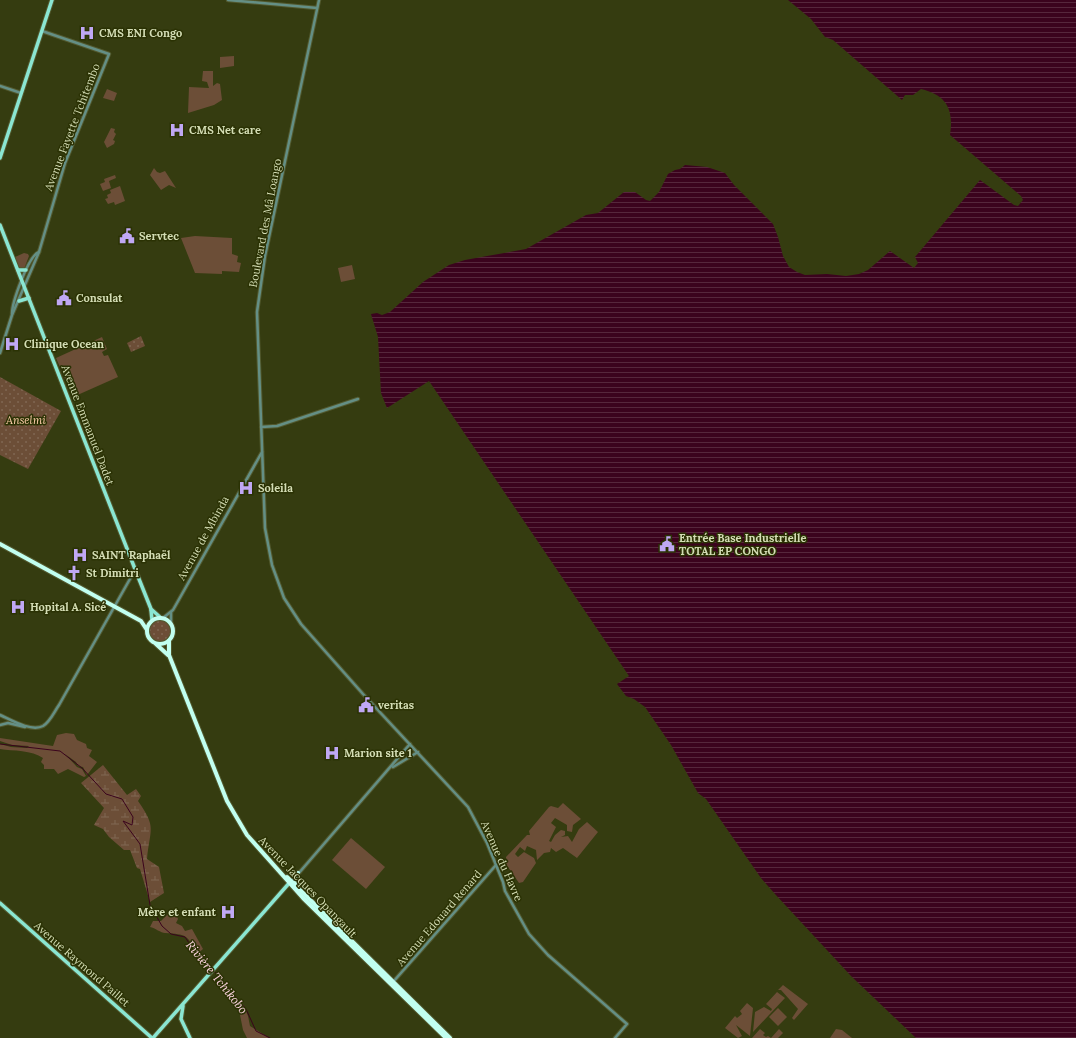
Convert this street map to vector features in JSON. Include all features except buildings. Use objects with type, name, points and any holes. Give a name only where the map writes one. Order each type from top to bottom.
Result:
[{"type":"highway","points":[[0,544],[140,621],[146,630],[149,639],[169,656]]},
{"type":"highway","points":[[140,621],[151,621],[162,618],[171,624],[173,633],[169,641],[169,656]]},
{"type":"highway","points":[[146,630],[151,621]]},
{"type":"highway","points":[[156,644],[165,644],[169,641]]},
{"type":"highway","name":"Avenue Jacques Opangault","points":[[169,656],[227,801],[250,839],[282,874],[446,1038]]},
{"type":"highway","points":[[298,873],[296,881],[298,887]]},
{"type":"highway","points":[[290,882],[298,887],[450,1038]]},
{"type":"main road","points":[[0,158],[52,0]]},
{"type":"main road","name":"Avenue Emmanuel Dadet","points":[[0,226],[25,286],[151,609],[151,621]]},
{"type":"main road","points":[[18,270],[26,270]]},
{"type":"main road","points":[[19,301],[29,298]]},
{"type":"main road","name":"Avenue Emmanuel Dadet","points":[[151,609],[162,618]]},
{"type":"main road","points":[[152,1038],[174,1015],[290,882]]},
{"type":"main road","name":"Avenue Raymond Paillet","points":[[0,903],[152,1038]]},
{"type":"main road","points":[[181,1019],[185,1002]]},
{"type":"main road","points":[[174,1015],[181,1019],[190,1038]]},
{"type":"street","points":[[228,0],[317,8]]},
{"type":"street","name":"Boulevard des Mâ Loango","points":[[290,607],[280,589],[269,552],[266,528],[257,335],[261,282],[265,256],[318,0]]},
{"type":"street","name":"Avenue Fayette Tchitembo","points":[[12,315],[39,252],[65,163],[109,54],[42,31]]},
{"type":"street","points":[[0,86],[22,94]]},
{"type":"street","name":"Avenue Fayette Tchitembo","points":[[0,353],[22,280],[32,256],[39,252]]},
{"type":"street","points":[[261,427],[277,426],[358,399]]},
{"type":"street","name":"Avenue de Mbinda","points":[[162,618],[171,612],[262,452]]},
{"type":"street","points":[[0,725],[8,723],[28,728],[37,728],[46,723],[59,705],[135,569]]},
{"type":"street","name":"Avenue du Havre","points":[[290,607],[313,638],[468,807],[481,830],[505,891],[518,916],[536,943],[628,1024],[615,1038]]},
{"type":"street","name":"Avenue de Mbinda","points":[[171,612],[171,624]]},
{"type":"street","points":[[1,717],[37,728]]},
{"type":"street","points":[[290,882],[410,744]]},
{"type":"street","points":[[390,768],[418,752]]},
{"type":"street","name":"Avenue Edouard Renard","points":[[394,982],[496,865]]},
{"type":"green space","points":[[234,56],[234,66],[220,68],[220,57]]},
{"type":"green space","points":[[203,71],[213,71],[213,86],[217,83],[220,84],[222,100],[214,105],[188,113],[189,87],[209,88],[207,82],[202,81]]},
{"type":"green space","points":[[107,89],[117,93],[114,101],[103,98]]},
{"type":"green space","points":[[111,128],[115,129],[114,132],[116,134],[113,140],[115,141],[114,144],[107,148],[104,142]]},
{"type":"green space","points":[[154,168],[160,173],[165,171],[176,188],[169,185],[161,190],[150,175]]},
{"type":"green space","points":[[115,175],[116,178],[109,181],[111,188],[103,191],[100,184],[105,182],[104,179]]},
{"type":"green space","points":[[120,186],[125,201],[115,205],[114,202],[108,204],[105,199],[108,198],[107,195],[111,193],[110,190]]},
{"type":"green space","points":[[195,236],[232,238],[232,254],[238,256],[237,262],[241,263],[239,272],[222,271],[222,274],[195,273],[181,238]]},
{"type":"green space","points":[[24,253],[28,254],[29,256],[24,269],[20,270],[15,257]]},
{"type":"green space","points":[[352,265],[355,279],[341,282],[338,268]]},
{"type":"green space","points":[[141,336],[145,346],[131,352],[127,343]]},
{"type":"green space","points":[[102,337],[107,349],[102,352],[104,356],[108,355],[118,377],[73,397],[56,358]]},
{"type":"green space","name":"Anselmi","points":[[0,377],[61,411],[28,469],[0,455]]},
{"type":"green space","points":[[160,620],[165,621],[171,627],[171,637],[165,643],[160,644],[155,643],[149,637],[148,632],[149,627],[155,621]]},
{"type":"green space","points":[[66,733],[74,734],[77,740],[86,744],[87,748],[92,750],[89,756],[97,762],[87,775],[83,767],[78,766],[76,762],[65,754],[77,767],[82,769],[86,776],[84,777],[68,769],[58,774],[54,769],[44,769],[44,765],[41,762],[43,758],[39,755],[22,751],[0,749],[0,744],[11,747],[27,748],[29,746],[12,745],[0,741],[0,738],[53,746],[57,735]]},
{"type":"green space","points":[[103,765],[127,795],[136,789],[141,796],[138,801],[148,817],[151,828],[147,859],[159,867],[164,893],[150,902],[140,869],[137,868],[130,850],[124,850],[109,837],[103,829],[94,825],[104,808],[81,783]]},
{"type":"green space","points":[[563,803],[581,819],[573,825],[572,832],[567,831],[567,825],[555,818],[551,823],[556,827],[549,841],[551,842],[555,835],[561,830],[565,831],[565,835],[561,837],[568,836],[572,842],[579,829],[587,822],[598,832],[577,858],[563,848],[556,852],[551,848],[550,852],[544,853],[537,860],[536,850],[527,846],[525,851],[520,847],[515,854],[518,857],[524,852],[534,858],[536,863],[523,882],[519,883],[506,864],[506,857],[527,835],[530,835],[529,831],[549,807],[551,806],[558,808]]},
{"type":"green space","points":[[351,838],[385,867],[366,889],[332,860]]},
{"type":"green space","points":[[169,913],[177,916],[178,919],[176,923],[182,926],[185,931],[192,929],[203,949],[198,953],[185,936],[163,933],[150,927],[153,921],[161,921]]},
{"type":"green space","points":[[783,985],[808,1004],[794,1020],[792,1018],[798,1009],[781,990],[778,990]]},
{"type":"green space","points":[[777,992],[785,998],[753,1032],[755,1012],[764,1007],[771,1011],[772,1009],[766,1004]]},
{"type":"green space","points":[[242,1002],[248,1016],[250,1026],[269,1038],[247,1038],[243,1030],[240,1015],[243,1012]]},
{"type":"green space","points":[[747,1003],[753,1008],[750,1036],[736,1025],[742,1036],[738,1038],[725,1028],[735,1016],[737,1018],[742,1014],[740,1011]]},
{"type":"green space","points":[[778,1008],[787,1017],[778,1026],[769,1017]]},
{"type":"green space","points":[[760,1029],[765,1033],[763,1035],[771,1038],[752,1038]]},
{"type":"green space","points":[[779,1029],[783,1033],[778,1038],[771,1038]]},
{"type":"green space","points":[[836,1029],[842,1030],[852,1038],[830,1038]]},
{"type":"shaded area","points":[[788,0],[1076,0],[1076,1038],[916,1038],[851,976],[761,878],[706,799],[698,793],[671,745],[645,707],[634,699],[626,696],[617,684],[629,676],[429,381],[387,408],[381,393],[378,337],[371,314],[377,313],[382,315],[390,312],[423,282],[449,265],[465,260],[526,249],[586,215],[598,213],[624,192],[635,192],[646,200],[650,201],[659,192],[668,174],[685,165],[707,167],[725,173],[734,185],[773,224],[783,256],[789,267],[805,275],[827,274],[846,276],[859,274],[868,270],[890,251],[914,268],[918,263],[915,257],[980,180],[1014,205],[1018,206],[1023,200],[1021,196],[950,135],[951,118],[947,105],[943,100],[937,95],[921,89],[913,95],[905,95],[902,100],[833,40],[825,37],[811,19]]},
{"type":"waterway","name":"Rivière Tchikobo","points":[[0,744],[60,751],[82,768],[106,794],[122,799],[133,817],[132,825],[123,821],[140,844],[150,905],[162,926],[171,934],[185,937],[195,952],[212,969]]},
{"type":"waterway","name":"Rivière Tchikobo","points":[[214,971],[246,1009],[256,1031],[270,1038]]},
{"type":"place","name":"CMS ENI Congo","points":[[87,33]]},
{"type":"place","name":"CMS Net care","points":[[177,130]]},
{"type":"place","name":"Servtec","points":[[127,236]]},
{"type":"place","name":"Consulat","points":[[64,298]]},
{"type":"place","name":"Clinique Ocean","points":[[12,344]]},
{"type":"place","name":"Soleila","points":[[246,488]]},
{"type":"place","name":"Entrée Base Industrielle TOTAL EP CONGO","points":[[667,544]]},
{"type":"place","name":"SAINT Raphaël","points":[[80,555]]},
{"type":"place","name":"St Dimitri","points":[[74,573]]},
{"type":"place","name":"Hopital A. Sicé","points":[[18,607]]},
{"type":"place","name":"veritas","points":[[366,705]]},
{"type":"place","name":"Marion site 1","points":[[332,753]]},
{"type":"place","name":"Mère et enfant","points":[[228,912]]}]
